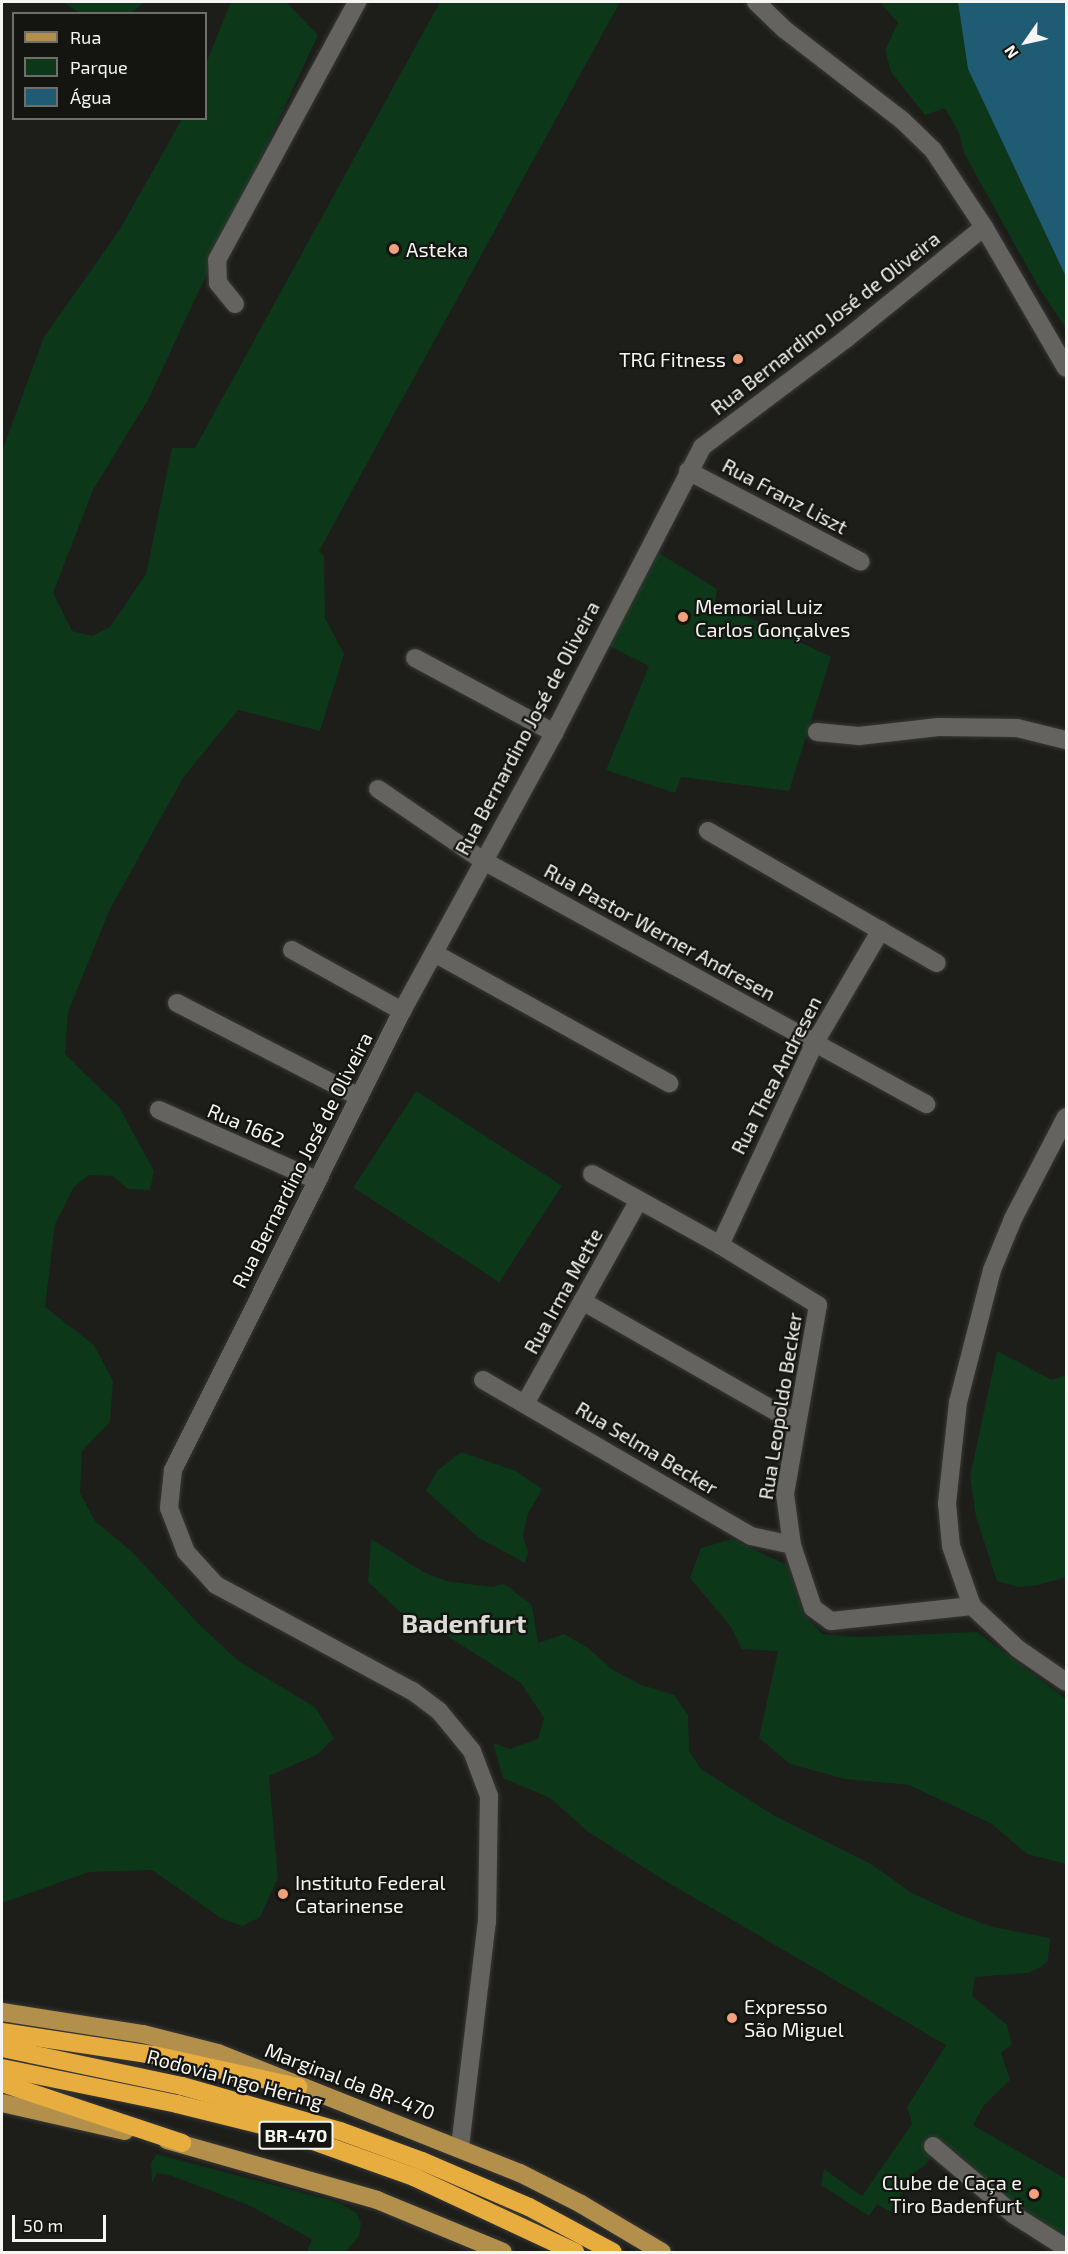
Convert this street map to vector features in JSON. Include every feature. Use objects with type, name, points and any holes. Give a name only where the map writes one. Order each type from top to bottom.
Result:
[{"type":"highway","points":[[2,2032],[154,2055],[298,2087]]},
{"type":"highway","name":"Rodovia Ingo Hering","points":[[2,2048],[182,2086],[340,2131],[422,2161],[529,2207],[613,2253]]},
{"type":"highway","name":"Rodovia Ingo Hering","points":[[2,2068],[177,2104],[285,2131],[414,2177],[520,2223],[574,2253]]},
{"type":"highway","points":[[2,2083],[182,2144]]},
{"type":"main road","name":"Marginal da BR-470","points":[[2,2012],[143,2034],[218,2053],[298,2087],[460,2147],[581,2204],[662,2253]]},
{"type":"main road","points":[[2,2103],[182,2144],[377,2200],[503,2253]]},
{"type":"street","points":[[235,304],[218,283],[217,260],[357,2]]},
{"type":"street","points":[[756,2],[793,36],[903,121],[933,150],[984,227],[1066,368]]},
{"type":"street","name":"Rua Bernardino José de Oliveira","points":[[460,2147],[488,1922],[489,1796],[471,1751],[439,1711],[412,1691],[216,1585],[186,1552],[169,1508],[173,1470],[402,1011],[482,860],[554,733],[702,447],[847,338],[984,227]]},
{"type":"street","name":"Rua Franz Liszt","points":[[688,471],[861,562]]},
{"type":"street","points":[[416,658],[554,733]]},
{"type":"street","points":[[817,732],[859,736],[938,727],[1017,728],[1066,740]]},
{"type":"street","name":"Rua Pastor Werner Andresen","points":[[378,789],[482,860],[926,1104]]},
{"type":"street","points":[[708,831],[937,963]]},
{"type":"street","name":"Rua Thea Andresen","points":[[720,1245],[814,1044],[880,930]]},
{"type":"street","points":[[292,950],[402,1011]]},
{"type":"street","points":[[434,953],[669,1083]]},
{"type":"street","points":[[177,1003],[359,1097]]},
{"type":"street","name":"Rua 1662","points":[[159,1110],[316,1180]]},
{"type":"street","points":[[1066,1117],[1013,1219],[992,1270],[958,1402],[947,1503],[951,1546],[972,1606],[1018,1648],[1066,1682]]},
{"type":"street","name":"Rua Leopoldo Becker","points":[[592,1174],[638,1202],[720,1245],[818,1305],[785,1494],[792,1545],[813,1608],[831,1621],[972,1606]]},
{"type":"street","name":"Rua Irma Mette","points":[[526,1402],[638,1202]]},
{"type":"street","points":[[582,1301],[796,1423]]},
{"type":"street","name":"Rua Selma Becker","points":[[483,1380],[526,1402],[751,1536],[792,1545]]},
{"type":"street","points":[[933,2146],[1014,2216],[1066,2248]]},
{"type":"green space","points":[[63,2],[145,2],[132,12],[78,12]]},
{"type":"green space","points":[[231,2],[286,2],[318,35],[148,400],[93,490],[53,593],[72,631],[92,636],[110,627],[146,574],[172,448],[195,448],[440,2],[620,2],[319,551],[324,556],[325,618],[344,654],[320,731],[238,710],[183,778],[110,909],[68,1012],[65,1054],[119,1107],[154,1171],[150,1190],[128,1189],[112,1176],[89,1175],[74,1187],[55,1224],[45,1307],[94,1345],[113,1381],[110,1422],[82,1451],[80,1493],[95,1521],[131,1551],[198,1623],[238,1661],[315,1707],[334,1738],[318,1754],[269,1776],[278,1878],[260,1917],[242,1926],[221,1918],[152,1870],[89,1872],[2,1903],[2,451],[44,337],[120,229],[181,120],[207,120],[207,61]]},
{"type":"green space","points":[[880,2],[958,2],[968,69],[1066,277],[1066,328],[1039,288],[964,153],[959,133],[945,108],[925,115],[891,72],[885,50],[898,23]]},
{"type":"green space","points":[[654,550],[717,589],[715,601],[831,657],[789,791],[681,777],[675,793],[606,770],[649,666],[607,645]]},
{"type":"green space","points":[[416,1091],[562,1186],[499,1282],[353,1187]]},
{"type":"green space","points":[[997,1351],[1052,1380],[1066,1375],[1066,1577],[1038,1585],[1018,1587],[997,1581],[976,1517],[970,1476]]},
{"type":"green space","points":[[461,1452],[516,1471],[542,1489],[528,1514],[523,1536],[528,1552],[525,1563],[479,1538],[426,1491],[437,1471]]},
{"type":"green space","points":[[371,1539],[422,1571],[446,1581],[492,1587],[504,1584],[532,1605],[538,1643],[564,1634],[588,1648],[613,1670],[642,1685],[674,1695],[688,1715],[689,1751],[701,1769],[773,1815],[871,1864],[912,1893],[957,1914],[993,1927],[1050,1938],[1048,1961],[1041,1967],[1028,1973],[975,1977],[972,1996],[1007,2025],[1012,2045],[1001,2052],[1010,2080],[984,2105],[973,2125],[1066,2179],[1066,2237],[1017,2209],[955,2151],[937,2141],[927,2164],[914,2173],[890,2212],[877,2204],[869,2216],[821,2185],[824,2169],[862,2196],[912,2124],[907,2107],[946,2045],[662,1879],[587,1831],[550,1798],[503,1778],[493,1743],[510,1749],[538,1739],[544,1718],[521,1683],[441,1632],[420,1626],[399,1611],[368,1582]]},
{"type":"green space","points":[[732,1539],[787,1565],[803,1613],[822,1634],[858,1637],[977,1632],[1066,1699],[1066,1864],[1027,1854],[992,1824],[909,1785],[845,1779],[790,1764],[759,1738],[778,1651],[742,1649],[731,1627],[690,1578],[701,1548]]},
{"type":"green space","points":[[157,2154],[337,2202],[356,2212],[361,2223],[359,2236],[346,2252],[307,2252],[312,2239],[246,2204],[169,2175],[157,2173],[152,2183],[151,2163]]},
{"type":"water","points":[[958,2],[1066,2],[1066,277],[968,69]]},
{"type":"place","name":"Asteka","points":[[394,249]]},
{"type":"place","name":"TRG Fitness","points":[[738,359]]},
{"type":"place","name":"Memorial Luiz Carlos Gonçalves","points":[[683,617]]},
{"type":"place","name":"Instituto Federal Catarinense","points":[[283,1894]]},
{"type":"place","name":"Expresso São Miguel","points":[[732,2018]]},
{"type":"place","name":"Clube de Caça e Tiro Badenfurt","points":[[1034,2194]]},
{"type":"district","name":"Badenfurt","points":[[464,1623]]}]
